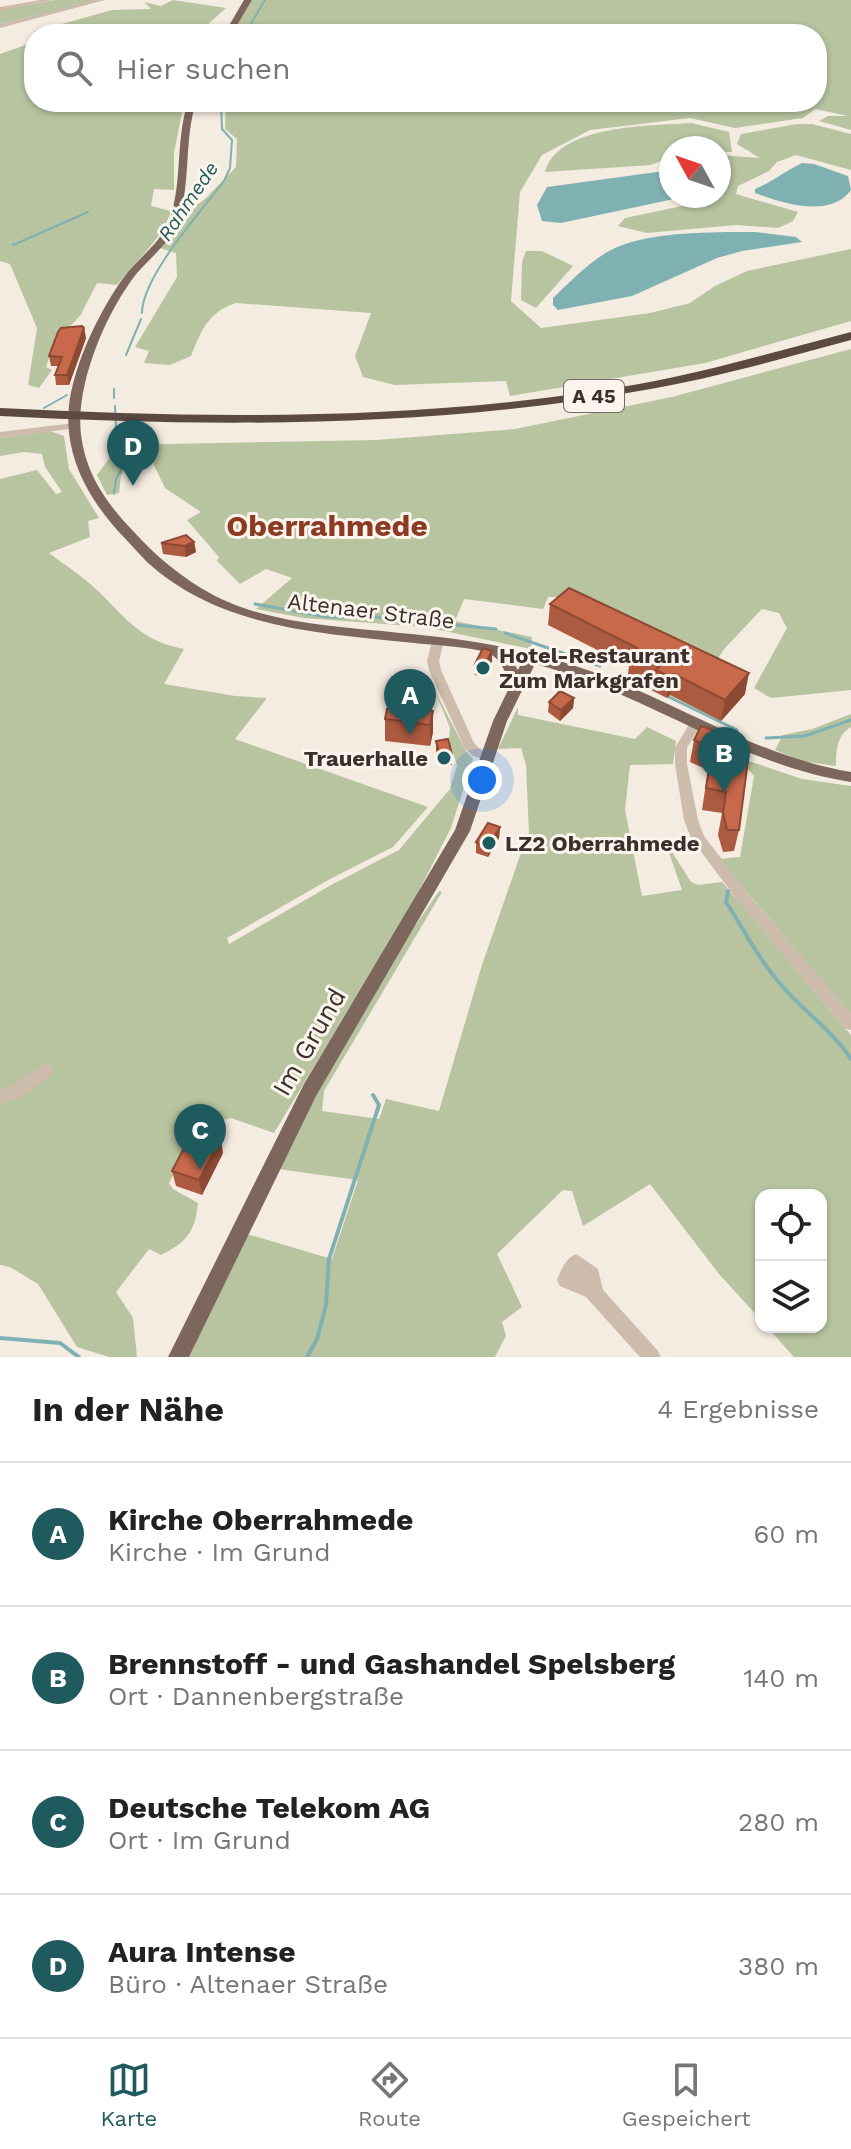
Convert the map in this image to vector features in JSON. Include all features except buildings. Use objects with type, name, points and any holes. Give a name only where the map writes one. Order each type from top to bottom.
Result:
[{"type":"highway","name":"A 45","points":[[0,414],[128,423],[331,423],[492,414],[616,396],[732,373],[851,338]]},
{"type":"main road","points":[[234,24],[248,0]]},
{"type":"main road","name":"Altenaer Straße","points":[[189,112],[184,131],[179,200],[172,224],[128,278],[112,305],[78,388],[74,426],[82,466],[101,503],[145,555],[205,597],[260,619],[303,628],[495,649],[531,658],[586,675],[783,762],[851,777]]},
{"type":"main road","points":[[495,649],[510,666],[517,685]]},
{"type":"main road","name":"Im Grund","points":[[178,1357],[310,1090],[462,831],[488,756],[531,658]]},
{"type":"street","points":[[0,9],[50,0]]},
{"type":"street","points":[[3,27],[102,0]]},
{"type":"street","points":[[0,435],[74,426]]},
{"type":"street","points":[[438,641],[433,661],[441,688],[469,746],[477,753],[488,756]]},
{"type":"street","points":[[695,724],[681,748],[681,764],[691,820],[698,838],[745,900],[851,1024]]},
{"type":"street","points":[[0,1097],[15,1092],[45,1071]]},
{"type":"street","points":[[592,1291],[652,1357]]},
{"type":"green space","points":[[55,0],[99,0],[0,24],[0,10]]},
{"type":"green space","points":[[173,0],[226,8],[208,24],[62,24],[112,10],[151,9],[144,2],[161,6]]},
{"type":"green space","points":[[252,0],[851,0],[851,130],[819,121],[828,116],[848,116],[827,112],[827,24],[238,24]]},
{"type":"green space","points":[[24,46],[24,112],[182,112],[174,153],[174,190],[154,189],[151,206],[171,211],[167,221],[155,241],[117,285],[97,283],[80,316],[55,341],[46,367],[52,370],[39,388],[28,385],[37,328],[10,264],[0,261],[0,54]]},
{"type":"green space","points":[[226,112],[811,112],[803,118],[735,128],[690,118],[590,130],[542,155],[520,192],[511,301],[541,328],[650,313],[690,303],[715,286],[747,271],[851,249],[851,321],[705,363],[510,396],[506,381],[395,385],[363,377],[355,356],[371,313],[236,303],[212,317],[191,356],[170,365],[144,363],[149,351],[135,347],[177,277],[176,253],[160,248],[183,215],[205,199],[236,167],[237,139],[225,129]]},
{"type":"green space","points":[[691,123],[729,132],[730,136],[659,136],[659,162],[651,165],[545,172],[553,156],[568,145],[586,136],[631,127]]},
{"type":"green space","points":[[812,124],[851,134],[851,170],[796,155],[777,162],[769,171],[738,186],[736,194],[798,212],[793,221],[778,228],[736,225],[647,233],[618,226],[625,218],[672,208],[731,208],[731,156],[760,158],[737,144],[741,134]]},
{"type":"green space","points":[[526,251],[542,251],[573,266],[536,308],[521,300],[522,262]]},
{"type":"green space","points":[[851,349],[851,690],[771,698],[754,688],[787,628],[779,613],[762,609],[717,660],[576,597],[548,597],[543,609],[464,599],[455,621],[532,637],[531,649],[425,627],[304,618],[256,609],[292,578],[266,569],[240,584],[217,561],[219,557],[187,520],[201,512],[165,488],[150,457],[129,459],[121,476],[119,493],[107,495],[97,475],[119,445],[376,440],[515,429],[672,397]]},
{"type":"green space","points":[[50,431],[64,436],[69,469],[99,518],[88,521],[90,537],[49,553],[81,576],[136,628],[156,640],[184,649],[164,684],[267,698],[235,739],[428,807],[393,847],[227,938],[229,944],[399,850],[450,789],[457,765],[449,741],[450,728],[435,691],[473,759],[451,828],[413,902],[274,1133],[231,1118],[199,1126],[169,1183],[173,1189],[198,1203],[192,1229],[183,1240],[161,1255],[149,1249],[116,1292],[133,1318],[137,1357],[109,1357],[77,1347],[38,1284],[10,1267],[0,1265],[0,479],[37,470],[56,494],[62,492],[45,467],[42,454],[24,452],[0,456],[0,438]]},
{"type":"green space","points":[[518,707],[518,715],[635,739],[647,727],[676,741],[673,764],[630,765],[625,810],[642,896],[682,890],[665,841],[691,882],[698,885],[722,882],[851,1035],[851,1357],[794,1357],[772,1333],[827,1333],[827,1189],[755,1189],[755,1313],[719,1274],[650,1184],[583,1226],[572,1191],[563,1190],[497,1254],[522,1307],[502,1322],[506,1336],[495,1357],[189,1357],[247,1234],[332,1259],[358,1180],[278,1169],[308,1107],[407,938],[439,891],[442,892],[324,1091],[322,1111],[379,1119],[386,1099],[439,1111],[482,965],[522,850],[530,844],[526,841],[529,833],[526,765],[521,748],[498,749]]},
{"type":"green space","points":[[851,714],[851,727],[838,744],[836,766],[801,761],[775,750],[783,735],[812,729]]},
{"type":"green space","points":[[743,759],[802,779],[851,786],[851,1015],[719,859],[740,857],[754,776],[741,761]]},
{"type":"water","points":[[802,163],[848,176],[851,190],[842,199],[819,206],[792,204],[755,193],[755,189]]},
{"type":"water","points":[[657,172],[659,202],[561,223],[542,221],[537,205],[547,187]]},
{"type":"water","points":[[755,232],[796,237],[802,242],[717,258],[632,296],[558,310],[553,305],[553,298],[588,266],[626,244],[682,234]]},
{"type":"waterway","name":"Rahmede","points":[[251,24],[265,0]]},
{"type":"waterway","name":"Rahmede","points":[[142,313],[145,298],[162,263],[224,181],[230,168],[232,140],[222,129],[221,112]]},
{"type":"waterway","points":[[13,245],[88,212]]},
{"type":"waterway","name":"Rahmede","points":[[126,355],[141,319]]},
{"type":"waterway","name":"Rahmede","points":[[114,389],[114,398]]},
{"type":"waterway","points":[[44,408],[67,395]]},
{"type":"waterway","name":"Rahmede","points":[[114,494],[116,479],[126,460],[116,428],[115,406]]},
{"type":"waterway","name":"Rahmede","points":[[255,604],[327,617],[376,617],[496,629]]},
{"type":"waterway","name":"Rahmede","points":[[505,633],[600,666]]},
{"type":"waterway","name":"Rahmede","points":[[636,681],[654,690]]},
{"type":"waterway","name":"Rahmede","points":[[669,697],[737,730]]},
{"type":"waterway","name":"Rahmede","points":[[766,738],[805,736],[851,720]]},
{"type":"waterway","points":[[728,891],[726,902],[766,966],[851,1059]]},
{"type":"waterway","points":[[307,1357],[317,1339],[326,1305],[329,1259],[379,1105],[373,1095]]},
{"type":"waterway","points":[[0,1338],[60,1343],[79,1357]]},
{"type":"place","name":"Aura Intense","points":[[133,486]]},
{"type":"place","name":"Hotel-Restaurant Zum Markgrafen","points":[[483,668]]},
{"type":"place","name":"Kirche Oberrahmede","points":[[410,735]]},
{"type":"place","name":"Trauerhalle","points":[[444,758]]},
{"type":"place","name":"Brennstoff - und Gashandel Spelsberg","points":[[724,793]]},
{"type":"place","name":"LZ2 Oberrahmede","points":[[489,843]]},
{"type":"place","name":"Deutsche Telekom AG","points":[[200,1170]]},
{"type":"district","name":"Oberrahmede","points":[[327,525]]}]
